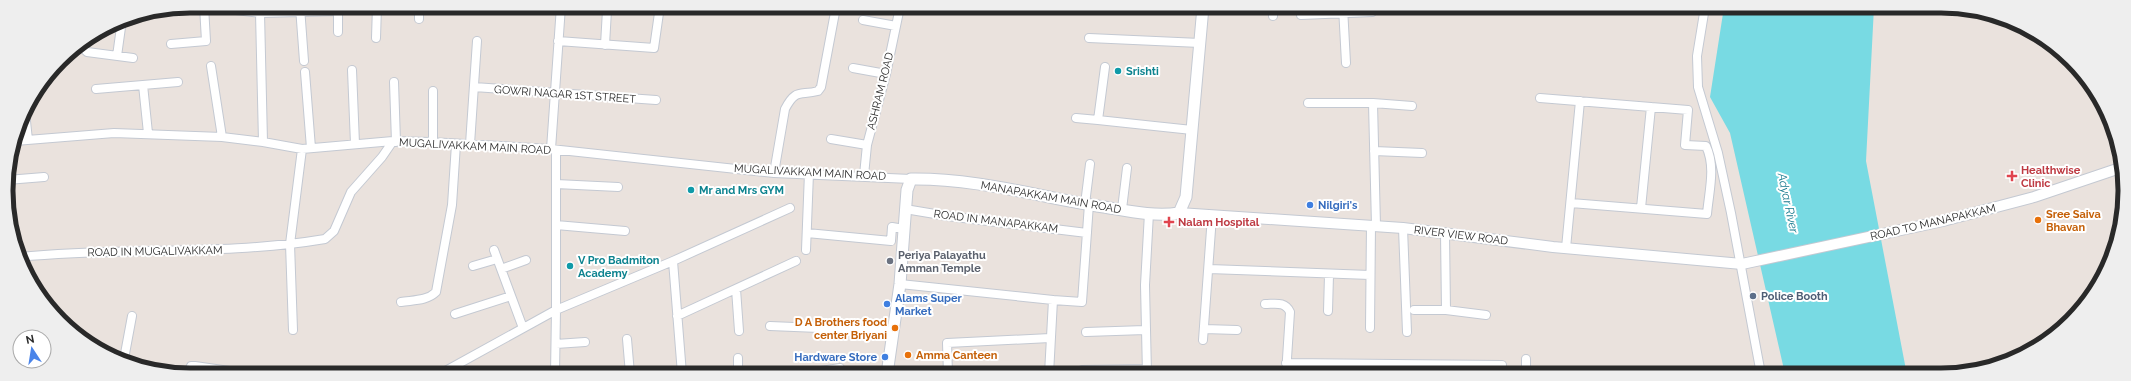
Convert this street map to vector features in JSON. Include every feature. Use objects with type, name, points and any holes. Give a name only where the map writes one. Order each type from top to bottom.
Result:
[{"type":"main road","points":[[1179,213],[1186,197],[1203,13]]},
{"type":"main road","points":[[888,368],[900,284],[907,190],[911,179]]},
{"type":"main road","name":"MANAPAKKAM MAIN ROAD","points":[[911,179],[1006,188],[1122,210],[1149,213],[1179,213]]},
{"type":"street","points":[[171,44],[206,41],[204,13]]},
{"type":"street","points":[[256,13],[263,142]]},
{"type":"street","points":[[300,13],[304,61]]},
{"type":"street","points":[[338,13],[338,32]]},
{"type":"street","points":[[376,38],[377,13]]},
{"type":"street","points":[[419,13],[419,19]]},
{"type":"street","points":[[555,368],[556,184],[554,149],[554,93],[560,13]]},
{"type":"street","points":[[605,45],[607,13]]},
{"type":"street","points":[[558,41],[654,48],[659,13]]},
{"type":"street","points":[[774,173],[785,109],[790,99],[800,93],[813,92],[821,87],[835,13]]},
{"type":"street","name":"ASHRAM ROAD","points":[[864,175],[867,145],[886,74],[899,13]]},
{"type":"street","points":[[1301,15],[1318,13]]},
{"type":"street","points":[[1343,13],[1346,63]]},
{"type":"street","points":[[1704,13],[1696,56],[1698,87],[1718,153],[1742,264],[1760,368]]},
{"type":"street","points":[[863,20],[896,26]]},
{"type":"street","points":[[117,56],[121,28]]},
{"type":"street","points":[[1089,38],[1200,43]]},
{"type":"street","points":[[470,144],[477,41]]},
{"type":"street","points":[[84,49],[86,52],[133,58]]},
{"type":"street","points":[[211,66],[222,137]]},
{"type":"street","points":[[1098,120],[1104,67]]},
{"type":"street","points":[[853,68],[886,74]]},
{"type":"street","points":[[352,70],[355,144]]},
{"type":"street","points":[[305,72],[311,148]]},
{"type":"street","points":[[96,89],[178,82]]},
{"type":"street","points":[[394,82],[394,142]]},
{"type":"street","points":[[143,85],[148,133]]},
{"type":"street","name":"GOWRI NAGAR 1ST STREET","points":[[474,87],[656,100]]},
{"type":"street","points":[[433,91],[433,142]]},
{"type":"street","points":[[1540,98],[1688,110],[1685,145],[1706,146],[1712,164],[1707,214],[1571,203]]},
{"type":"street","points":[[1566,248],[1580,101]]},
{"type":"street","points":[[1308,103],[1373,103],[1412,106]]},
{"type":"street","points":[[1370,328],[1374,151],[1373,103]]},
{"type":"street","points":[[1641,208],[1651,107]]},
{"type":"street","points":[[1076,118],[1192,130]]},
{"type":"street","points":[[26,124],[28,140]]},
{"type":"street","name":"MUGALIVAKKAM MAIN ROAD","points":[[20,141],[114,133],[148,133],[222,137],[302,149],[355,144],[433,142],[554,149],[774,173],[864,175],[911,179]]},
{"type":"street","points":[[831,139],[867,145]]},
{"type":"street","name":"ROAD IN MUGALIVAKKAM","points":[[26,256],[64,253],[233,249],[325,239],[331,235],[351,192],[394,142]]},
{"type":"street","points":[[401,302],[428,298],[436,292],[452,205],[456,144]]},
{"type":"street","points":[[293,330],[290,244],[302,149]]},
{"type":"street","points":[[1374,151],[1422,153]]},
{"type":"street","points":[[900,284],[1082,302],[1090,164]]},
{"type":"street","points":[[1122,210],[1127,168]]},
{"type":"street","name":"ROAD TO MANAPAKKAM","points":[[1742,264],[1943,221],[2034,197],[2116,169]]},
{"type":"street","points":[[806,250],[809,173]]},
{"type":"street","points":[[13,180],[44,177]]},
{"type":"street","points":[[556,184],[618,187]]},
{"type":"street","points":[[451,368],[556,310],[673,261],[790,208]]},
{"type":"street","name":"ROAD IN MANAPAKKAM","points":[[905,209],[947,216],[1086,232]]},
{"type":"street","points":[[1146,368],[1145,285],[1149,213]]},
{"type":"street","name":"RIVER VIEW ROAD","points":[[1179,213],[1403,228],[1566,248],[1742,264]]},
{"type":"street","points":[[1202,340],[1209,269],[1212,216]]},
{"type":"street","points":[[556,226],[625,231]]},
{"type":"street","points":[[807,233],[891,241],[892,227],[904,229]]},
{"type":"street","points":[[1403,228],[1407,332]]},
{"type":"street","points":[[1445,233],[1446,310]]},
{"type":"street","points":[[494,250],[523,328]]},
{"type":"street","points":[[474,266],[497,259]]},
{"type":"street","points":[[501,268],[526,260]]},
{"type":"street","points":[[673,261],[681,368]]},
{"type":"street","points":[[677,316],[796,261]]},
{"type":"street","points":[[1209,269],[1329,275],[1370,275]]},
{"type":"street","points":[[1328,311],[1329,275]]},
{"type":"street","points":[[736,289],[739,331]]},
{"type":"street","points":[[455,314],[511,296]]},
{"type":"street","points":[[1049,368],[1053,300]]},
{"type":"street","points":[[1265,304],[1283,304],[1288,307],[1290,312],[1286,368]]},
{"type":"street","points":[[1414,310],[1446,310],[1486,315]]},
{"type":"street","points":[[125,355],[132,316]]},
{"type":"street","points":[[770,326],[892,331]]},
{"type":"street","points":[[1204,328],[1237,330]]},
{"type":"street","points":[[1086,332],[1145,330]]},
{"type":"street","points":[[948,368],[947,343],[1050,338]]},
{"type":"street","points":[[627,339],[629,368]]},
{"type":"street","points":[[556,344],[586,342]]},
{"type":"street","points":[[738,358],[738,368]]},
{"type":"street","points":[[1526,359],[1526,368]]},
{"type":"street","points":[[1286,363],[1502,365]]},
{"type":"street","points":[[190,368],[191,366],[195,366],[209,368]]},
{"type":"water","name":"Adyar River","points":[[1723,13],[1874,13],[1866,161],[1906,368],[1784,368],[1730,133],[1710,97]]},
{"type":"place","name":"Srishti","points":[[1118,71]]},
{"type":"place","name":"Healthwise Clinic","points":[[2012,176]]},
{"type":"place","name":"Mr and Mrs GYM","points":[[691,190]]},
{"type":"place","name":"Nilgiri's","points":[[1310,205]]},
{"type":"place","name":"Sree Saiva Bhavan","points":[[2038,220]]},
{"type":"place","name":"Nalam Hospital","points":[[1169,222]]},
{"type":"place","name":"Periya Palayathu Amman Temple","points":[[890,261]]},
{"type":"place","name":"V Pro Badmiton Academy","points":[[570,266]]},
{"type":"place","name":"Police Booth","points":[[1753,296]]},
{"type":"place","name":"Alams Super Market","points":[[887,304]]},
{"type":"place","name":"D A Brothers food center Briyani","points":[[895,328]]},
{"type":"place","name":"Amma Canteen","points":[[908,355]]},
{"type":"place","name":"Hardware Store","points":[[885,357]]}]
